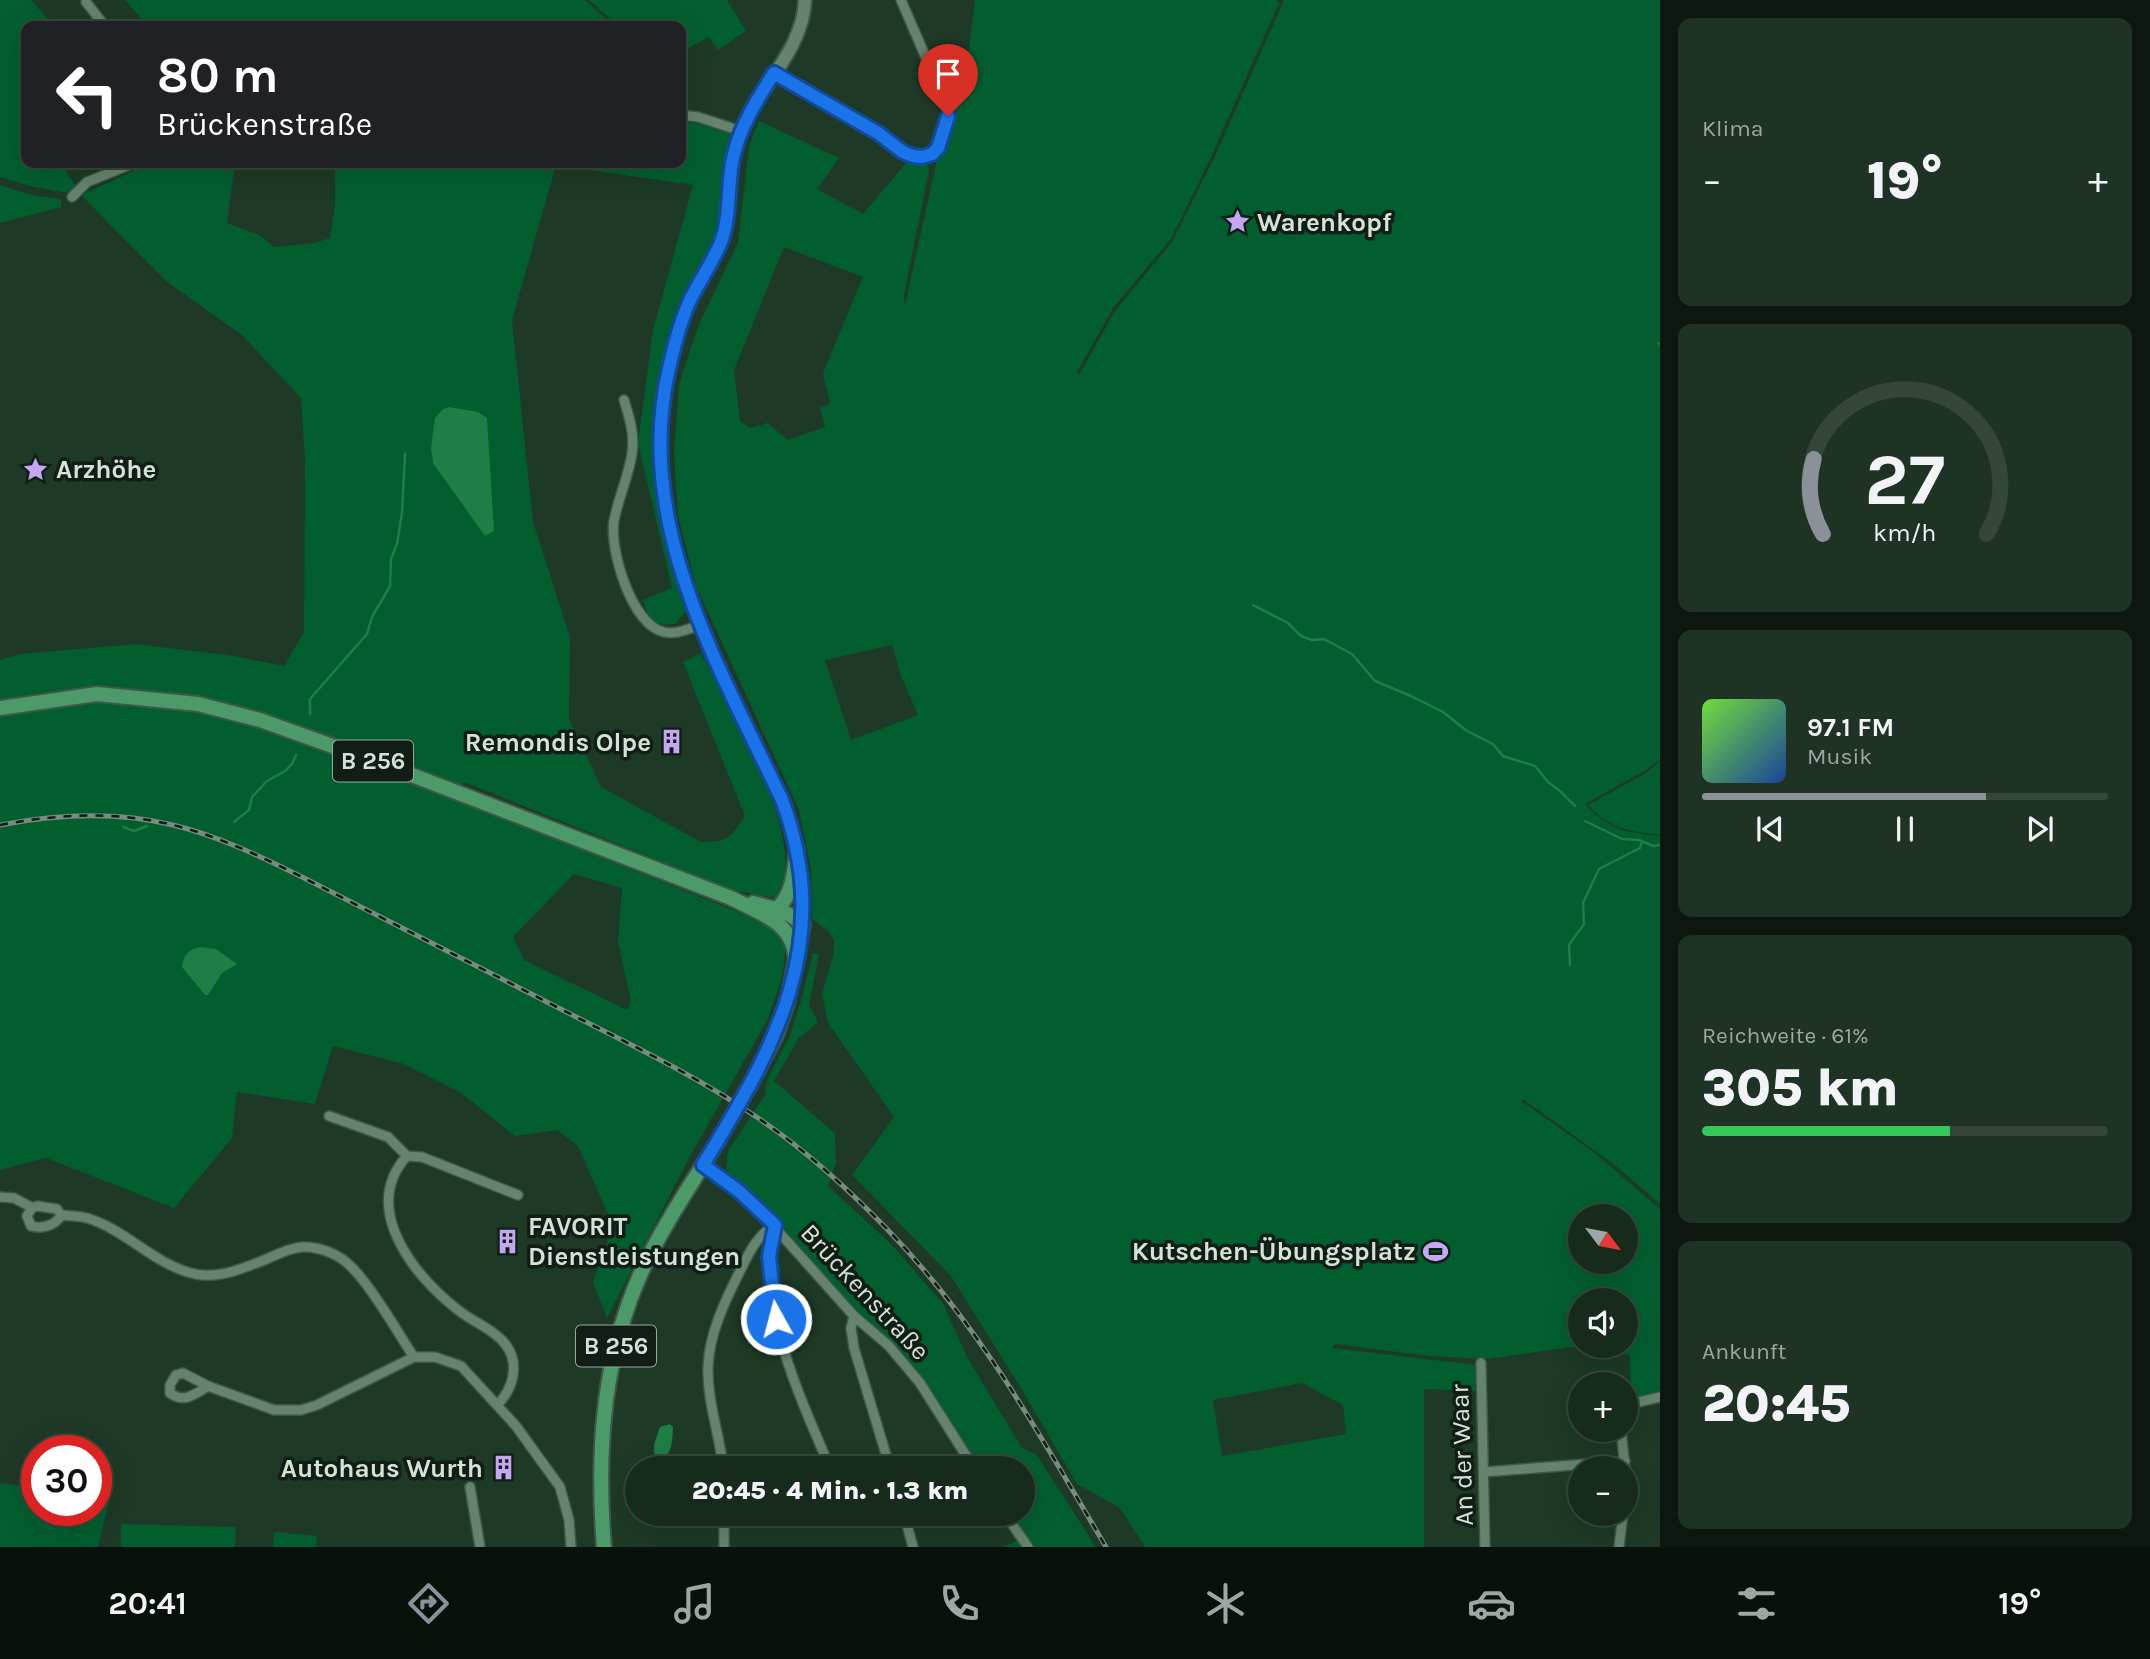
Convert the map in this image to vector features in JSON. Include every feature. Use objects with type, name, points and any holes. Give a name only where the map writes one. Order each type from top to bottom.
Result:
[{"type":"main road","points":[[803,925],[802,879],[793,830],[782,800],[700,625],[677,561],[662,489],[661,419],[665,385],[681,325],[725,229],[732,161],[741,131],[800,28],[806,0]]},
{"type":"main road","name":"B 256","points":[[0,708],[97,694],[198,704],[260,720],[391,767],[803,925],[787,1003],[776,1035],[718,1141],[664,1228],[630,1300],[613,1355],[604,1399],[600,1460],[604,1547]]},
{"type":"main road","points":[[775,915],[791,889],[797,849]]},
{"type":"main road","name":"B 256","points":[[775,915],[793,942],[796,965]]},
{"type":"street","points":[[774,73],[878,133],[903,152],[922,157],[932,154],[938,148],[948,116],[946,104],[901,0]]},
{"type":"street","points":[[86,2],[100,21]]},
{"type":"street","points":[[686,116],[741,131]]},
{"type":"street","points":[[72,197],[87,182],[122,168]]},
{"type":"street","points":[[624,400],[632,427],[633,452],[614,522],[614,548],[624,581],[640,616],[654,629],[675,633],[700,625]]},
{"type":"street","points":[[329,1116],[388,1137],[407,1156],[422,1157],[518,1195]]},
{"type":"street","points":[[407,1156],[398,1166],[389,1194],[397,1239],[418,1272],[437,1292],[509,1348],[513,1362],[511,1386],[498,1404]]},
{"type":"street","name":"Brückenstraße","points":[[703,1165],[728,1182],[775,1225],[808,1267],[854,1316],[889,1346],[912,1373],[966,1456]]},
{"type":"street","points":[[0,1197],[14,1198],[33,1208],[42,1206],[57,1209],[61,1215],[99,1223],[170,1266],[199,1275],[234,1272],[301,1247],[334,1255],[360,1276],[414,1357]]},
{"type":"street","points":[[33,1208],[27,1216],[28,1222],[36,1227],[50,1225],[59,1220],[61,1215]]},
{"type":"street","points":[[721,1456],[710,1395],[709,1354],[722,1311],[744,1263],[765,1230],[775,1225]]},
{"type":"street","points":[[775,1225],[769,1257],[780,1339],[825,1456]]},
{"type":"street","points":[[854,1316],[851,1328],[854,1348],[886,1456]]},
{"type":"street","points":[[208,1386],[274,1410],[301,1410],[317,1405],[414,1357],[435,1357],[461,1366],[498,1404],[538,1454],[560,1487],[569,1520],[571,1547]]},
{"type":"street","name":"An der Waar","points":[[1481,1363],[1485,1547]]},
{"type":"street","points":[[1638,1402],[1660,1397]]},
{"type":"street","points":[[1484,1472],[1568,1468]]},
{"type":"street","points":[[470,1487],[480,1547]]},
{"type":"street","points":[[724,1526],[724,1547]]},
{"type":"street","points":[[908,1526],[914,1547]]},
{"type":"street","points":[[1013,1526],[1028,1547]]},
{"type":"street","points":[[1619,1547],[1622,1526]]},
{"type":"shaded area","points":[[0,0],[31,0],[50,21],[21,21],[21,168],[64,168],[76,187],[68,193],[0,177]]},
{"type":"shaded area","points":[[125,0],[585,0],[608,21],[144,21]]},
{"type":"shaded area","points":[[589,0],[727,0],[746,31],[718,50],[709,37],[686,49],[686,21],[612,21]]},
{"type":"shaded area","points":[[975,0],[1277,0],[1279,3],[1212,155],[1171,239],[1113,308],[1077,372],[1079,375],[1115,311],[1172,242],[1215,156],[1284,0],[1660,0],[1660,759],[1646,770],[1585,804],[1603,820],[1619,829],[1660,836],[1660,1204],[1616,1166],[1523,1099],[1521,1101],[1595,1153],[1660,1209],[1660,1393],[1638,1398],[1638,1372],[1630,1372],[1630,1358],[1638,1358],[1638,1288],[1568,1288],[1568,1347],[1488,1359],[1429,1356],[1335,1344],[1332,1348],[1477,1365],[1478,1391],[1424,1389],[1424,1547],[1145,1547],[1120,1508],[1077,1484],[951,1276],[852,1175],[894,1117],[828,1023],[822,994],[833,956],[834,940],[828,931],[812,919],[811,870],[799,810],[696,586],[678,516],[674,453],[679,384],[699,324],[738,243],[749,146],[759,121],[839,158],[817,189],[863,214],[911,157],[928,164],[904,295],[905,305],[936,164],[969,49]],"holes":[[[784,247],[863,277],[823,373],[830,404],[820,408],[825,427],[788,440],[767,423],[750,428],[740,421],[734,370]],[[892,645],[901,676],[918,715],[851,740],[825,660]],[[1302,1383],[1343,1405],[1346,1434],[1222,1456],[1213,1400]]]},
{"type":"shaded area","points":[[686,123],[733,134],[717,233],[685,300],[661,377],[656,415],[656,472],[665,529],[686,611],[675,624],[663,625],[649,619],[643,600],[672,588],[638,443],[653,330],[693,185],[577,168],[686,168]]},
{"type":"shaded area","points":[[140,168],[234,168],[227,223],[261,236],[274,247],[314,243],[330,238],[335,203],[335,168],[555,168],[512,320],[533,522],[570,637],[569,719],[601,787],[701,842],[723,840],[736,829],[745,816],[683,662],[701,653],[746,739],[776,812],[784,846],[785,876],[775,898],[732,890],[464,782],[460,801],[758,920],[781,933],[787,941],[782,978],[768,1019],[689,1158],[607,1318],[593,1282],[613,1226],[578,1146],[557,1130],[515,1136],[461,1093],[404,1064],[333,1046],[315,1104],[237,1092],[232,1138],[174,1208],[46,1158],[0,1170],[0,660],[21,654],[135,644],[228,655],[284,666],[304,632],[305,461],[301,398],[242,335],[166,281],[81,195]],"holes":[[[574,874],[622,888],[618,942],[631,1001],[627,1010],[524,960],[513,937]]]},
{"type":"shaded area","points":[[0,185],[32,195],[61,199],[61,207],[0,223]]},
{"type":"shaded area","points":[[449,407],[478,412],[487,418],[494,531],[485,536],[433,463],[431,447],[435,418],[443,409]]},
{"type":"shaded area","points":[[1660,761],[1660,835],[1621,828],[1604,820],[1588,805],[1646,773]]},
{"type":"shaded area","points":[[201,947],[216,949],[237,964],[222,973],[208,995],[205,995],[182,967],[188,953]]},
{"type":"shaded area","points":[[813,953],[819,954],[809,1005],[818,1022],[799,1038],[774,1081],[835,1133],[836,1162],[828,1186],[892,1245],[944,1305],[967,1357],[1022,1448],[1037,1455],[1096,1547],[1002,1547],[1023,1538],[1016,1526],[1035,1526],[1035,1456],[973,1456],[920,1375],[896,1345],[857,1314],[761,1201],[726,1170],[728,1151],[765,1095],[767,1080],[790,1035]]},
{"type":"shaded area","points":[[670,1424],[673,1427],[671,1447],[666,1456],[656,1456],[654,1449],[660,1427]]},
{"type":"shaded area","points":[[0,1483],[21,1485],[21,1526],[103,1526],[98,1547],[0,1547]]},
{"type":"shaded area","points":[[121,1524],[236,1527],[235,1547],[121,1547]]},
{"type":"shaded area","points":[[274,1532],[317,1536],[316,1547],[273,1547]]},
{"type":"waterway","points":[[310,714],[310,699],[367,634],[372,617],[390,586],[391,559],[397,544],[402,513],[405,454]]},
{"type":"waterway","points":[[1253,605],[1288,623],[1301,636],[1312,640],[1324,639],[1352,654],[1375,681],[1443,712],[1467,731],[1493,744],[1503,756],[1535,766],[1548,782],[1575,806]]},
{"type":"waterway","points":[[234,822],[249,810],[252,797],[267,781],[285,771],[296,755]]},
{"type":"waterway","points":[[1585,821],[1622,839],[1660,845]]},
{"type":"waterway","points":[[123,827],[134,831],[147,826]]},
{"type":"waterway","points":[[1570,965],[1569,945],[1584,924],[1583,903],[1599,869],[1640,848],[1642,841]]},
{"type":"railway","points":[[0,825],[65,816],[108,816],[173,825],[223,841],[302,877],[631,1045],[738,1104],[792,1142],[824,1169],[870,1212],[918,1263],[949,1301],[1005,1380],[1106,1547]]},
{"type":"place","name":"Warenkopf","points":[[1237,222]]},
{"type":"place","name":"Arzhöhe","points":[[36,469]]},
{"type":"place","name":"Remondis Olpe","points":[[671,742]]},
{"type":"place","name":"FAVORIT Dienstleistungen","points":[[508,1241]]},
{"type":"place","name":"Kutschen-Übungsplatz","points":[[1436,1251]]},
{"type":"place","name":"Autohaus Wurth","points":[[503,1468]]},
{"type":"route","points":[[776,1319],[769,1257],[775,1225],[740,1192],[703,1165],[776,1035],[787,1003],[803,925],[802,879],[793,830],[782,800],[700,625],[677,561],[662,489],[660,449],[665,385],[687,307],[725,229],[732,161],[741,131],[774,73],[913,156],[932,154],[938,148],[948,116]]}]
